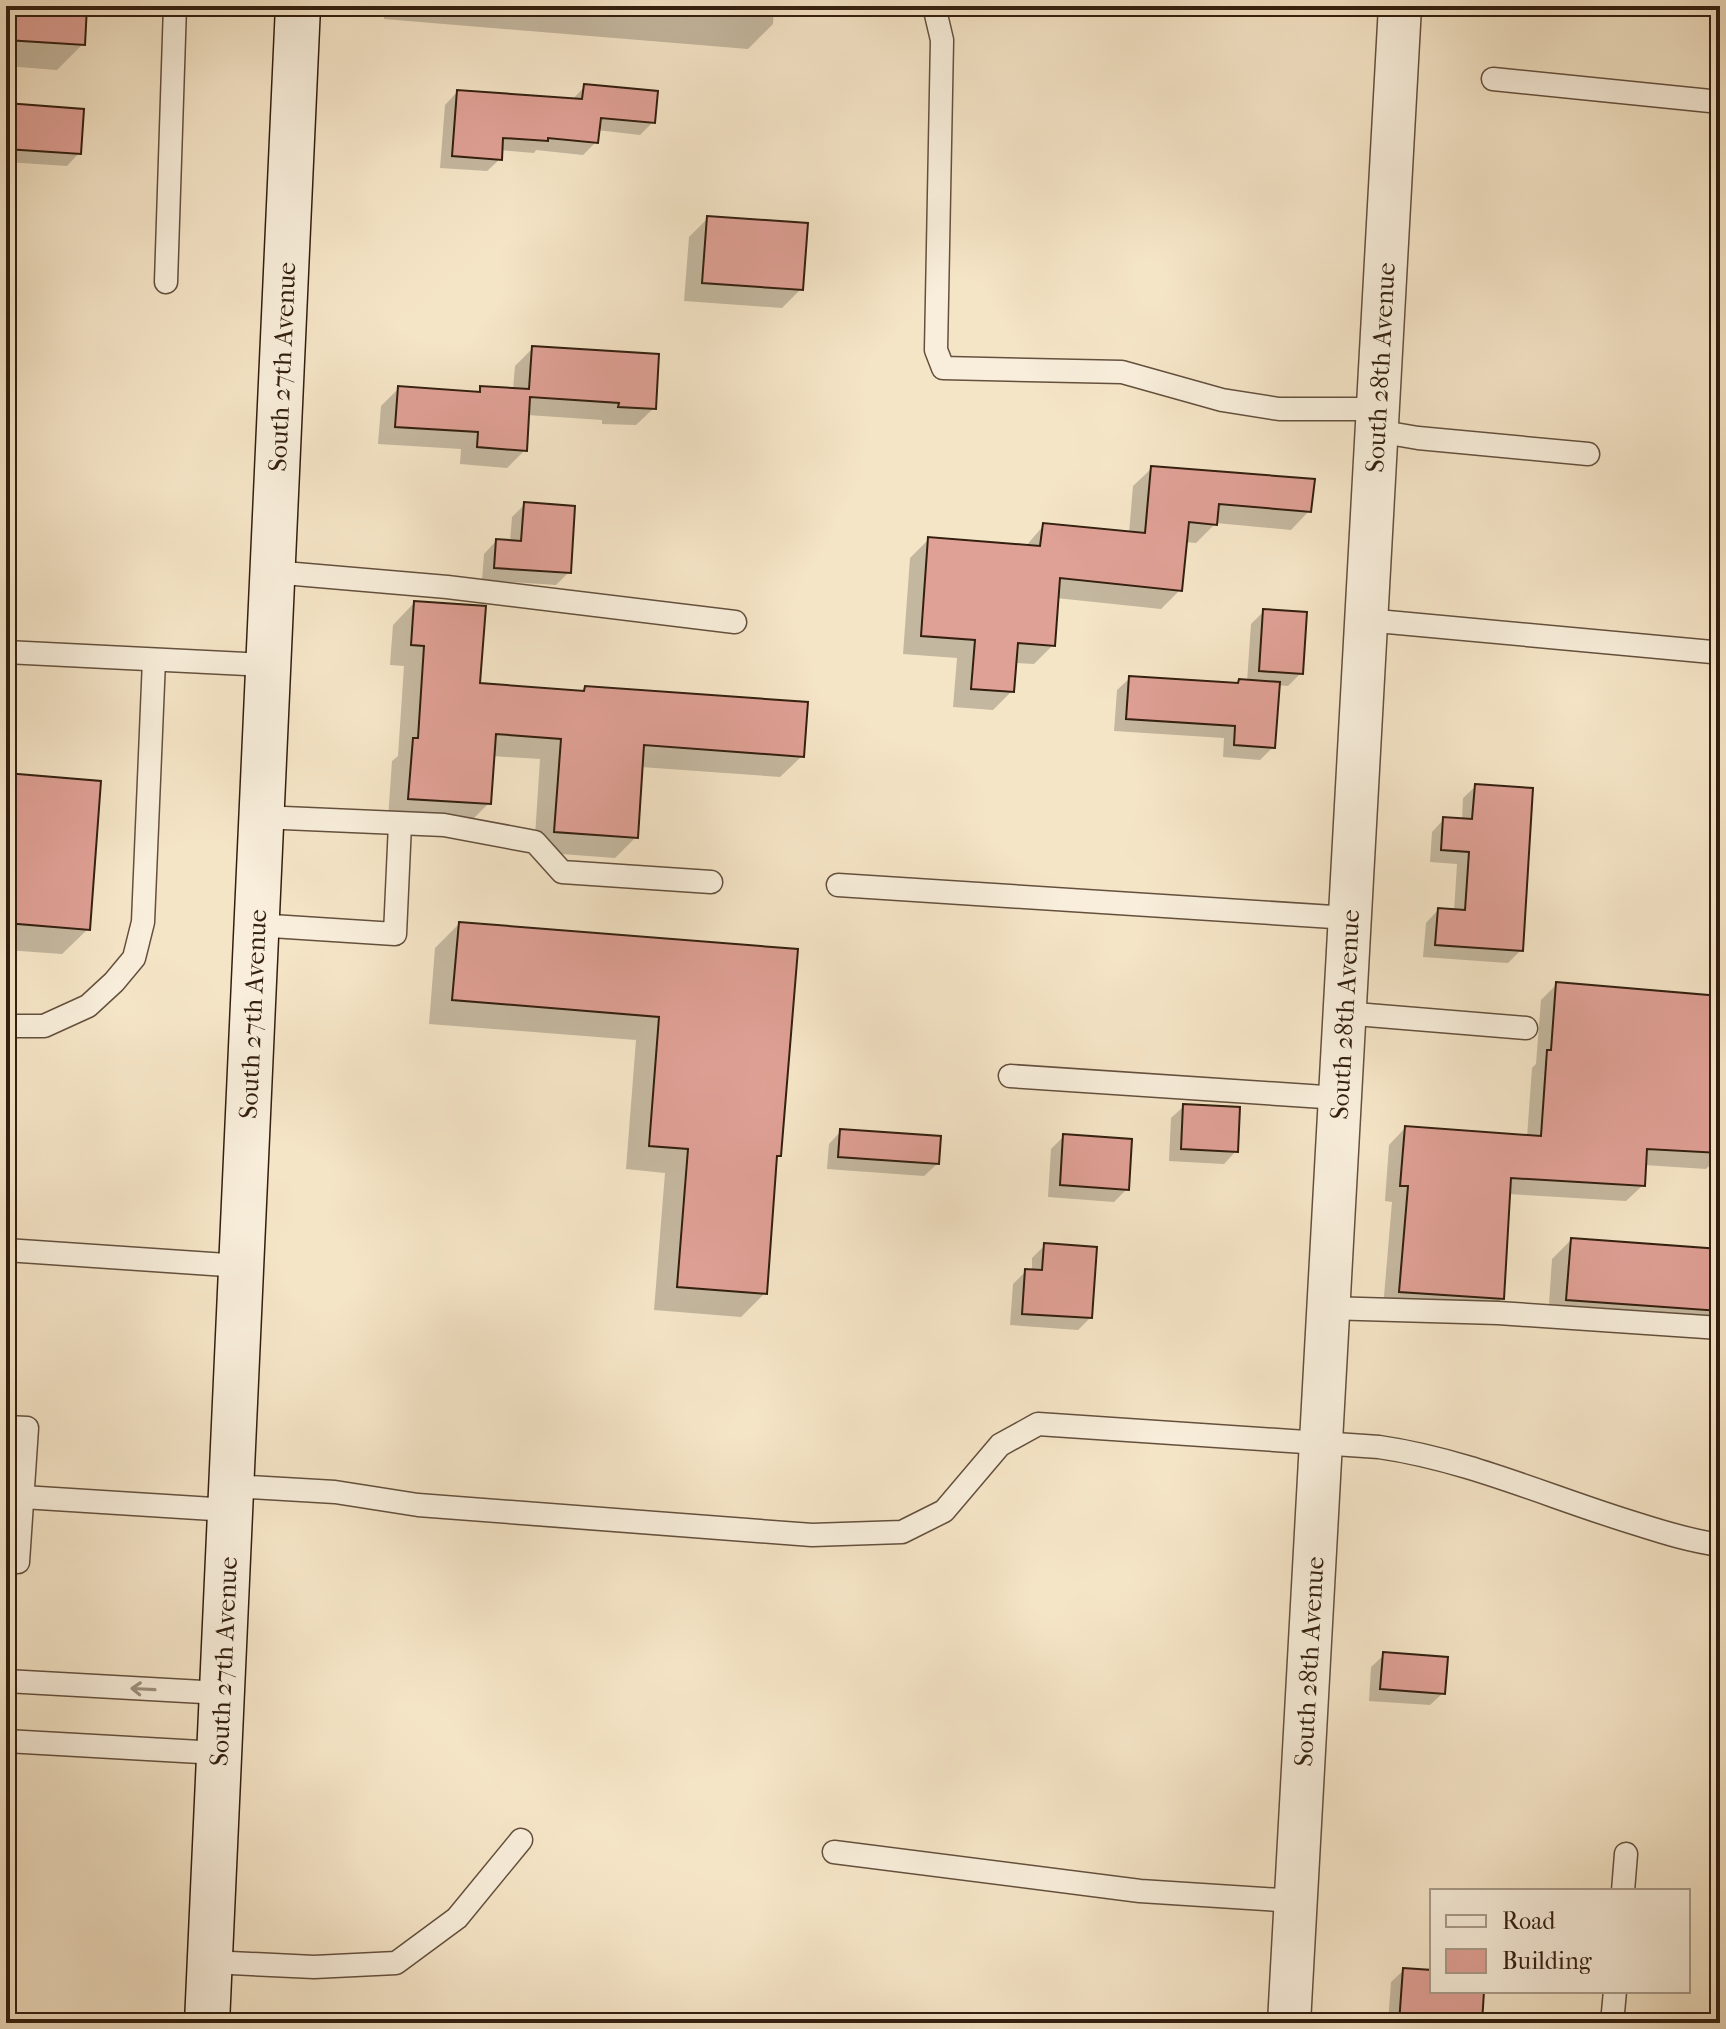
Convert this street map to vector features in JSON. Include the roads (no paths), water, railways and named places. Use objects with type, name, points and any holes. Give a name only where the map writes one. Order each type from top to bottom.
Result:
[{"type":"main road","name":"South 27th Avenue","points":[[207,2023],[298,6]]},
{"type":"street","name":"South 28th Avenue","points":[[1289,2023],[1400,6]]},
{"type":"lane","points":[[166,282],[175,6]]},
{"type":"lane","points":[[934,6],[942,40],[936,350],[943,368],[1122,372],[1222,400],[1378,420],[1588,454]]},
{"type":"lane","points":[[1493,79],[1720,102]]},
{"type":"lane","points":[[272,572],[447,587],[735,622]]},
{"type":"lane","points":[[1366,620],[1712,652]]},
{"type":"lane","points":[[6,652],[268,665]]},
{"type":"lane","points":[[6,1026],[44,1026],[88,1006],[134,958],[143,922],[154,660]]},
{"type":"lane","points":[[261,817],[444,825],[535,842],[562,872],[711,882]]},
{"type":"lane","points":[[256,925],[395,934],[400,824]]},
{"type":"lane","points":[[838,885],[1349,918]]},
{"type":"lane","points":[[1343,1013],[1526,1028]]},
{"type":"lane","points":[[1010,1076],[1339,1098]]},
{"type":"lane","points":[[6,1250],[241,1266]]},
{"type":"lane","points":[[1327,1308],[1498,1313],[1720,1328]]},
{"type":"lane","points":[[23,1497],[230,1498],[335,1492],[418,1505],[812,1535],[902,1532],[944,1511],[1000,1445],[1038,1424],[1379,1447],[1423,1453],[1482,1470],[1629,1522],[1695,1542],[1720,1545]]},
{"type":"lane","points":[[6,1427],[27,1428],[18,1562],[6,1561]]},
{"type":"lane","points":[[6,1681],[221,1693]]},
{"type":"lane","points":[[6,1741],[218,1753]]},
{"type":"lane","points":[[210,1962],[314,1967],[396,1963],[457,1918],[521,1840]]},
{"type":"lane","points":[[834,1852],[1140,1891],[1295,1901]]},
{"type":"lane","points":[[1623,1889],[1626,1854]]},
{"type":"lane","points":[[1612,2023],[1615,1993]]}]
